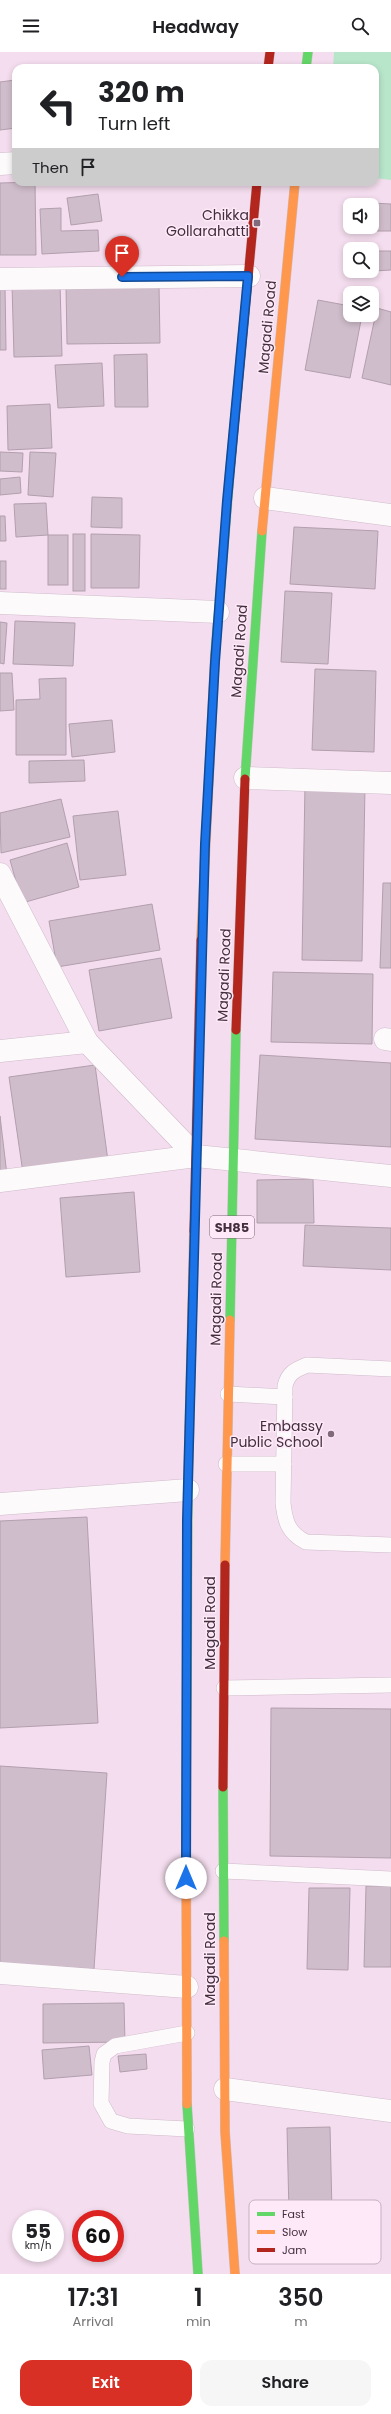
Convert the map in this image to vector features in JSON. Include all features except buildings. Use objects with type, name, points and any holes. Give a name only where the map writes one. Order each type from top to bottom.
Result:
[{"type":"main road","points":[[268,64],[270,52]]},
{"type":"main road","points":[[306,64],[308,52]]},
{"type":"main road","name":"Magadi Road","points":[[198,2274],[187,2129],[186,1816],[188,1490],[205,829],[218,612],[257,186]]},
{"type":"main road","name":"Magadi Road","points":[[235,2274],[225,2132],[223,1870],[226,1464],[233,1158],[245,778],[265,498],[295,186]]},
{"type":"street","points":[[0,164],[12,163]]},
{"type":"street","points":[[0,278],[248,276]]},
{"type":"street","points":[[265,498],[391,515]]},
{"type":"street","points":[[0,603],[218,612]]},
{"type":"street","points":[[245,778],[391,783]]},
{"type":"street","points":[[0,875],[87,1042],[196,1156]]},
{"type":"street","points":[[0,1051],[87,1042]]},
{"type":"street","points":[[0,1181],[196,1156],[233,1158],[391,1176]]},
{"type":"street","points":[[0,1504],[188,1490]]},
{"type":"street","points":[[0,1973],[187,1987]]},
{"type":"street","points":[[225,2089],[391,2111]]},
{"type":"lane","points":[[391,1369],[307,1365],[295,1370],[288,1376],[285,1397],[284,1464],[285,1522],[295,1536],[306,1542],[391,1545]]},
{"type":"lane","points":[[228,1394],[285,1397]]},
{"type":"lane","points":[[226,1464],[284,1464]]},
{"type":"lane","points":[[224,1688],[391,1685]]},
{"type":"lane","points":[[223,1870],[391,1879]]},
{"type":"lane","points":[[186,2034],[115,2046],[104,2054],[102,2062],[101,2103],[111,2121],[128,2126],[187,2129]]},
{"type":"green space","points":[[334,52],[391,52],[391,180],[379,178],[379,64],[333,64]]},
{"type":"traffic: fast","points":[[306,64],[308,52]]},
{"type":"traffic: fast","points":[[215,655],[230,471]]},
{"type":"traffic: fast","points":[[245,779],[262,531]]},
{"type":"traffic: fast","points":[[230,1320],[236,1030]]},
{"type":"traffic: fast","points":[[186,1832],[188,1486]]},
{"type":"traffic: fast","points":[[223,1787],[224,1941]]},
{"type":"traffic: fast","points":[[187,2104],[198,2274]]},
{"type":"traffic: slow","points":[[262,531],[295,186]]},
{"type":"traffic: slow","points":[[201,940],[215,655]]},
{"type":"traffic: slow","points":[[188,1486],[194,1231]]},
{"type":"traffic: slow","points":[[225,1565],[230,1320]]},
{"type":"traffic: slow","points":[[186,1832],[187,2104]]},
{"type":"traffic: slow","points":[[224,1941],[225,2132],[235,2274]]},
{"type":"traffic: jam","points":[[268,64],[270,52]]},
{"type":"traffic: jam","points":[[230,471],[257,186]]},
{"type":"traffic: jam","points":[[236,1030],[245,779]]},
{"type":"traffic: jam","points":[[194,1231],[201,940]]},
{"type":"traffic: jam","points":[[223,1787],[225,1565]]},
{"type":"place","name":"Chikka Gollarahatti","points":[[257,223]]},
{"type":"place","name":"Embassy Public School","points":[[331,1434]]},
{"type":"route","points":[[122,277],[248,276],[227,501],[215,662],[205,844],[187,1520],[186,1878]]}]
